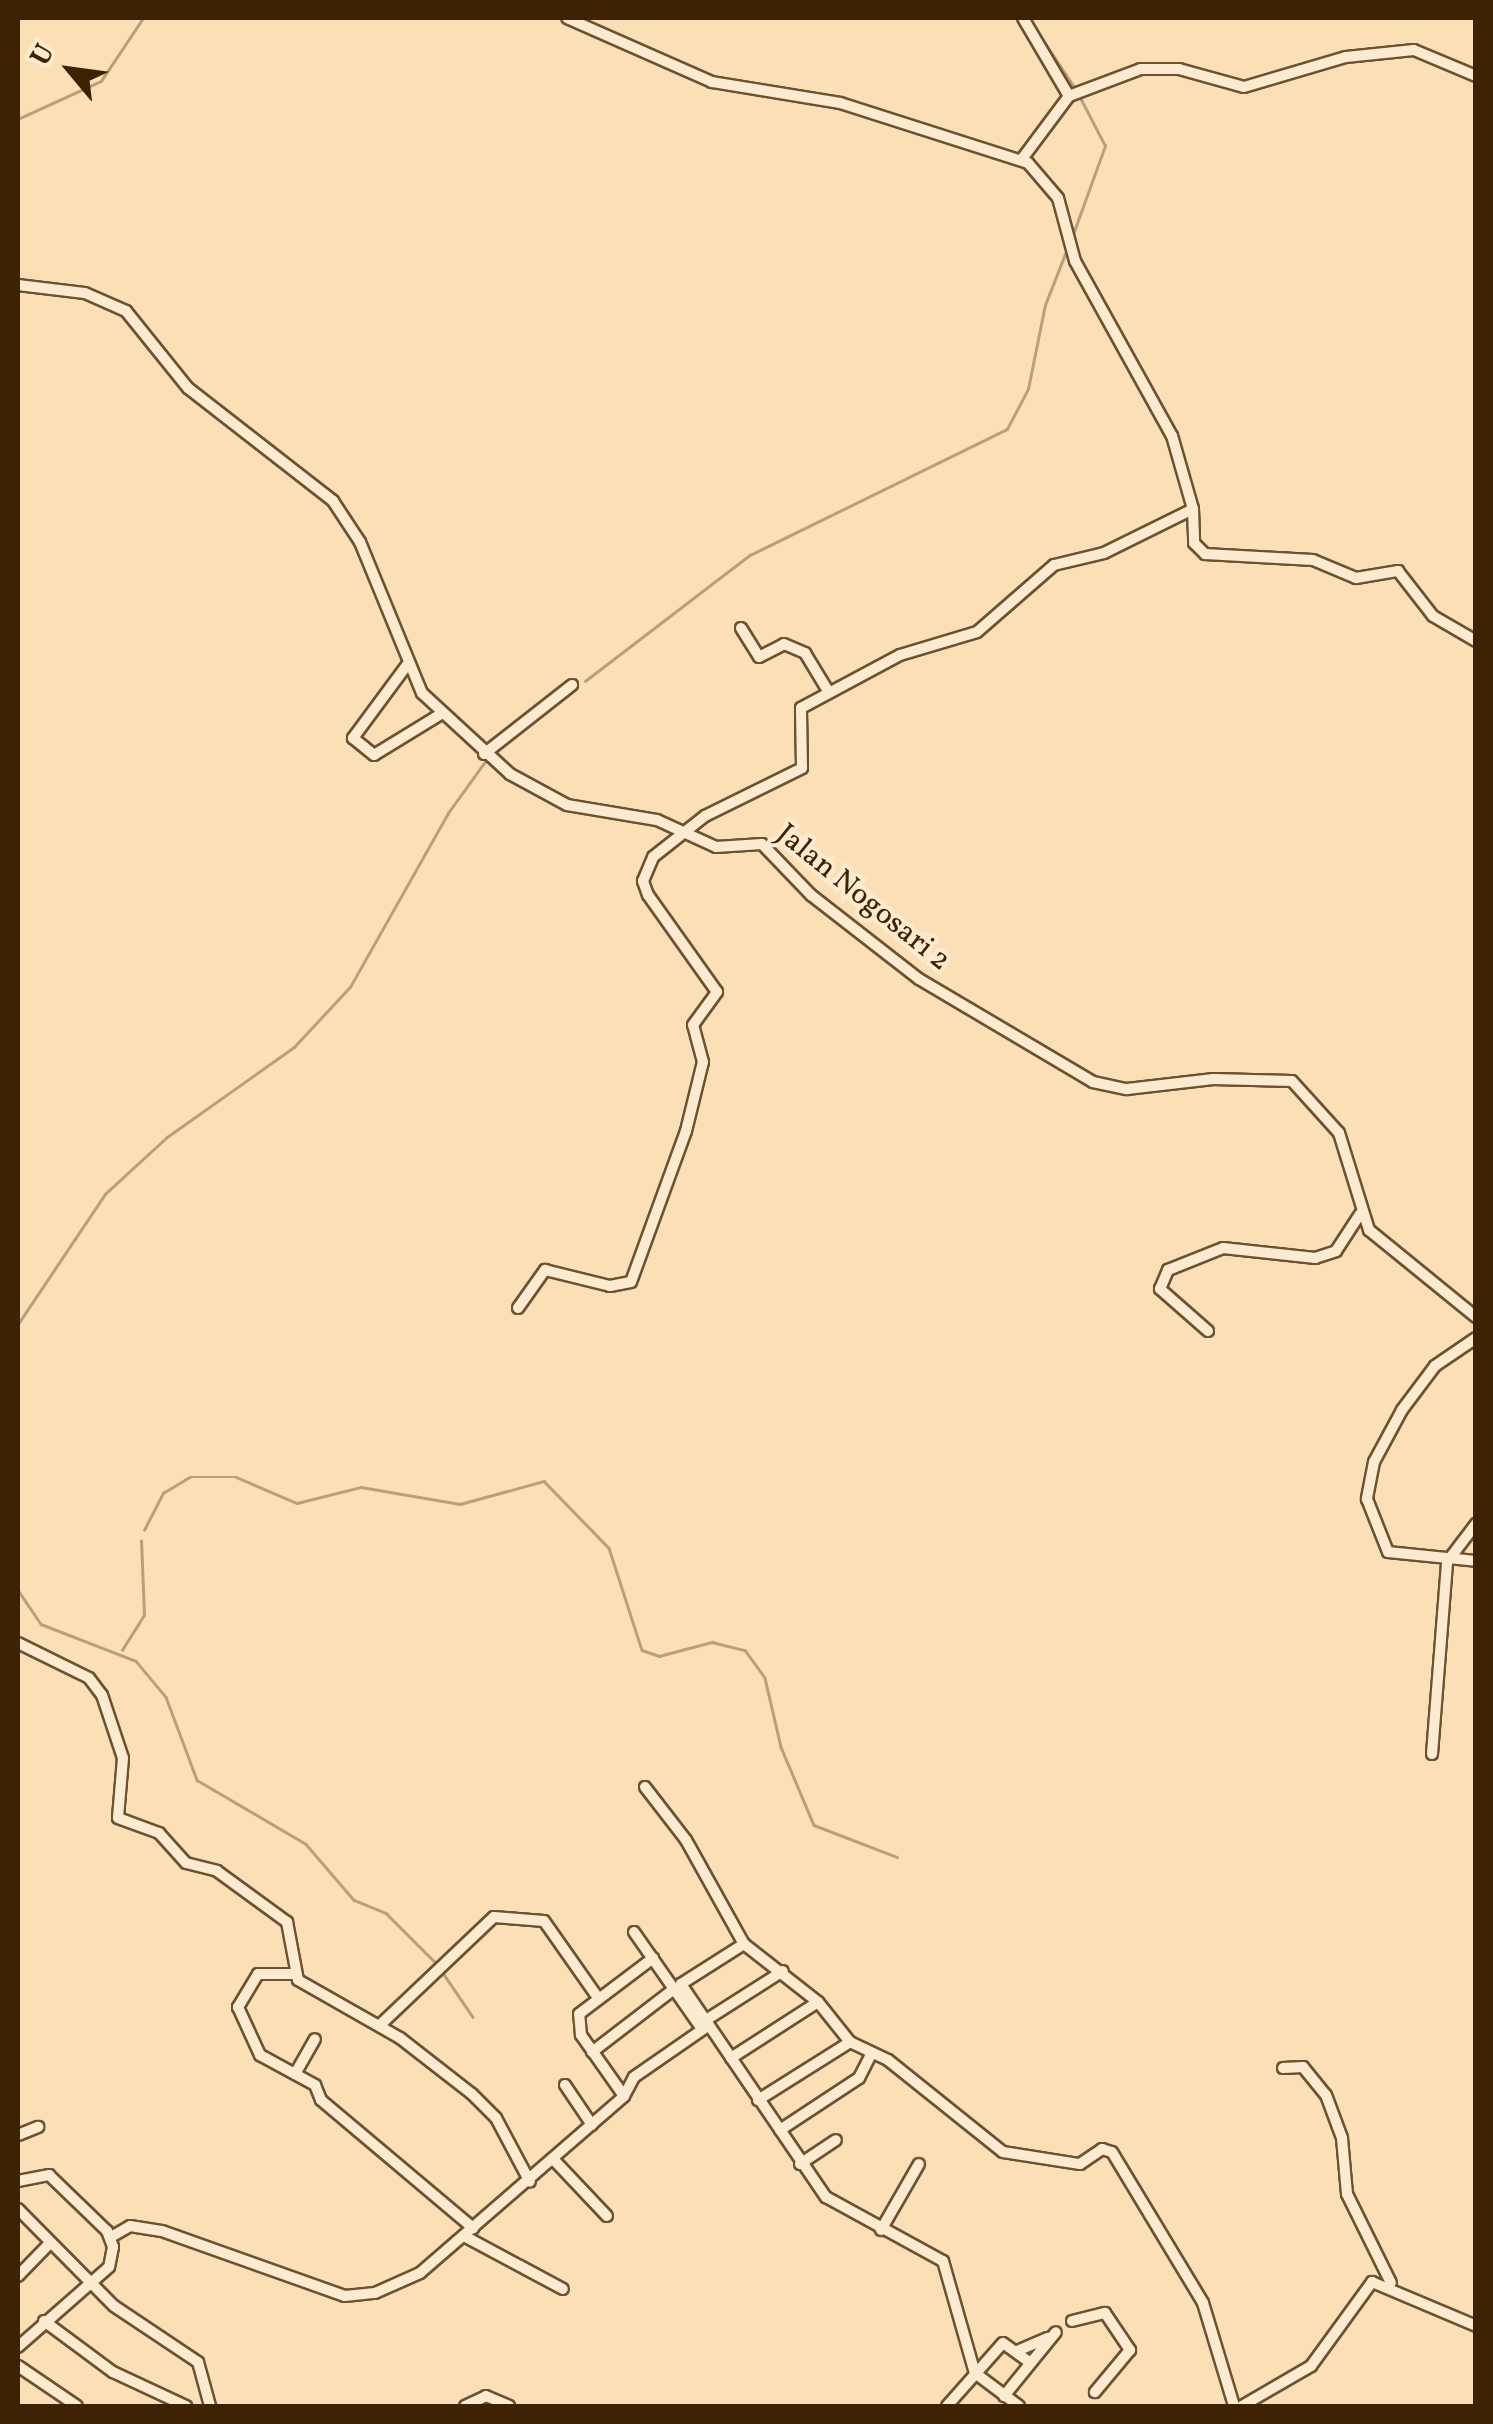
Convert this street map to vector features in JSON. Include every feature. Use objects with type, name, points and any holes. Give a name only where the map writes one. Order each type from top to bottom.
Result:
[{"type":"street","points":[[567,18],[712,82],[840,104],[1022,159],[1058,198],[1075,261],[1172,436],[1192,509],[1194,543],[1205,554],[1313,560],[1356,578],[1398,572],[1433,616],[1476,641]]},
{"type":"street","points":[[1023,18],[1069,96]]},
{"type":"street","points":[[1022,159],[1069,96],[1154,66],[1244,87],[1378,52],[1429,52],[1476,76]]},
{"type":"street","name":"Jalan Nogosari 2","points":[[18,285],[85,293],[126,311],[188,388],[333,500],[360,542],[406,665],[441,714],[484,754],[567,805],[683,830],[716,846],[762,844],[811,896],[919,979],[1093,1082],[1127,1089],[1213,1078],[1292,1082],[1339,1133],[1360,1214],[1377,1238],[1476,1316]]},
{"type":"street","points":[[518,1308],[545,1270],[610,1286],[631,1282],[686,1130],[703,1062],[693,1025],[717,992],[643,880],[653,857],[683,830],[802,768],[796,716],[828,692],[900,655],[964,638],[1043,571],[1119,547],[1192,509]]},
{"type":"street","points":[[741,628],[758,657],[780,644],[805,653],[828,692]]},
{"type":"street","points":[[406,665],[353,738],[374,755],[441,714]]},
{"type":"street","points":[[484,754],[572,685]]},
{"type":"street","points":[[1208,1330],[1160,1289],[1168,1270],[1223,1248],[1315,1258],[1336,1251],[1360,1214]]},
{"type":"street","points":[[1476,1338],[1418,1386],[1369,1478],[1379,1543],[1399,1558],[1476,1561]]},
{"type":"street","points":[[1432,1754],[1447,1562],[1476,1524]]},
{"type":"street","points":[[18,1643],[89,1678],[102,1695],[123,1758],[118,1818],[158,1832],[186,1863],[217,1872],[287,1922],[294,1974]]},
{"type":"street","points":[[645,1787],[686,1840],[744,1944],[818,2002],[850,2042],[888,2060],[1013,2156],[1080,2164],[1102,2149],[1112,2152],[1203,2303],[1238,2406],[1311,2366],[1368,2286],[1391,2284]]},
{"type":"street","points":[[380,2026],[494,1917],[544,1921],[596,1995]]},
{"type":"street","points":[[634,1932],[731,2058],[800,2164],[848,2213],[937,2254],[948,2267],[975,2373],[1019,2406]]},
{"type":"street","points":[[592,2052],[678,1986],[744,1944]]},
{"type":"street","points":[[624,2096],[592,2052],[578,2022],[596,1995],[652,1958]]},
{"type":"street","points":[[109,2234],[130,2226],[162,2231],[362,2297],[420,2273],[530,2182],[624,2096],[634,2076],[783,1971]]},
{"type":"street","points":[[530,2182],[484,2105],[380,2026],[294,1974],[258,1974],[238,2012],[263,2058],[294,2074],[468,2232],[563,2289]]},
{"type":"street","points":[[731,2058],[818,2002]]},
{"type":"street","points":[[294,2074],[315,2039]]},
{"type":"street","points":[[758,2100],[850,2042]]},
{"type":"street","points":[[780,2130],[860,2078],[872,2053]]},
{"type":"street","points":[[1283,2068],[1304,2067],[1326,2096],[1342,2138],[1347,2194],[1391,2284],[1441,2316],[1476,2326]]},
{"type":"street","points":[[564,2084],[592,2125]]},
{"type":"street","points":[[18,2135],[38,2127]]},
{"type":"street","points":[[800,2164],[836,2140]]},
{"type":"street","points":[[554,2160],[607,2216]]},
{"type":"street","points":[[880,2230],[919,2164]]},
{"type":"street","points":[[18,2180],[49,2175],[109,2234],[109,2267],[18,2347]]},
{"type":"street","points":[[20,2214],[89,2281],[198,2362],[210,2406]]},
{"type":"street","points":[[18,2276],[50,2243]]},
{"type":"street","points":[[1072,2321],[1105,2312],[1130,2350],[1095,2392]]},
{"type":"street","points":[[44,2321],[113,2372],[186,2406]]},
{"type":"street","points":[[1004,2396],[1054,2335],[1016,2351]]},
{"type":"street","points":[[948,2406],[1003,2342],[1029,2362]]},
{"type":"street","points":[[18,2366],[78,2406]]},
{"type":"street","points":[[465,2406],[486,2396],[508,2406]]},
{"type":"waterway","points":[[18,119],[101,81],[143,18]]},
{"type":"waterway","points":[[1029,19],[1077,91]]},
{"type":"waterway","points":[[1072,237],[1105,146],[1080,98]]},
{"type":"waterway","points":[[585,681],[750,555],[1007,429],[1028,389],[1045,305],[1067,249]]},
{"type":"waterway","points":[[18,1324],[105,1194],[167,1137],[294,1047],[350,987],[448,813],[487,759]]},
{"type":"waterway","points":[[144,1530],[163,1493],[190,1477],[236,1477],[297,1503],[361,1487],[460,1504],[544,1481],[609,1548],[642,1650],[659,1656],[712,1642],[745,1650],[765,1678],[781,1747],[814,1825],[897,1857]]},
{"type":"waterway","points":[[122,1650],[144,1615],[141,1541]]},
{"type":"waterway","points":[[18,1590],[41,1624],[136,1661],[166,1697],[197,1780],[306,1844],[354,1900],[386,1913],[439,1966]]},
{"type":"waterway","points":[[443,1973],[473,2017]]}]
